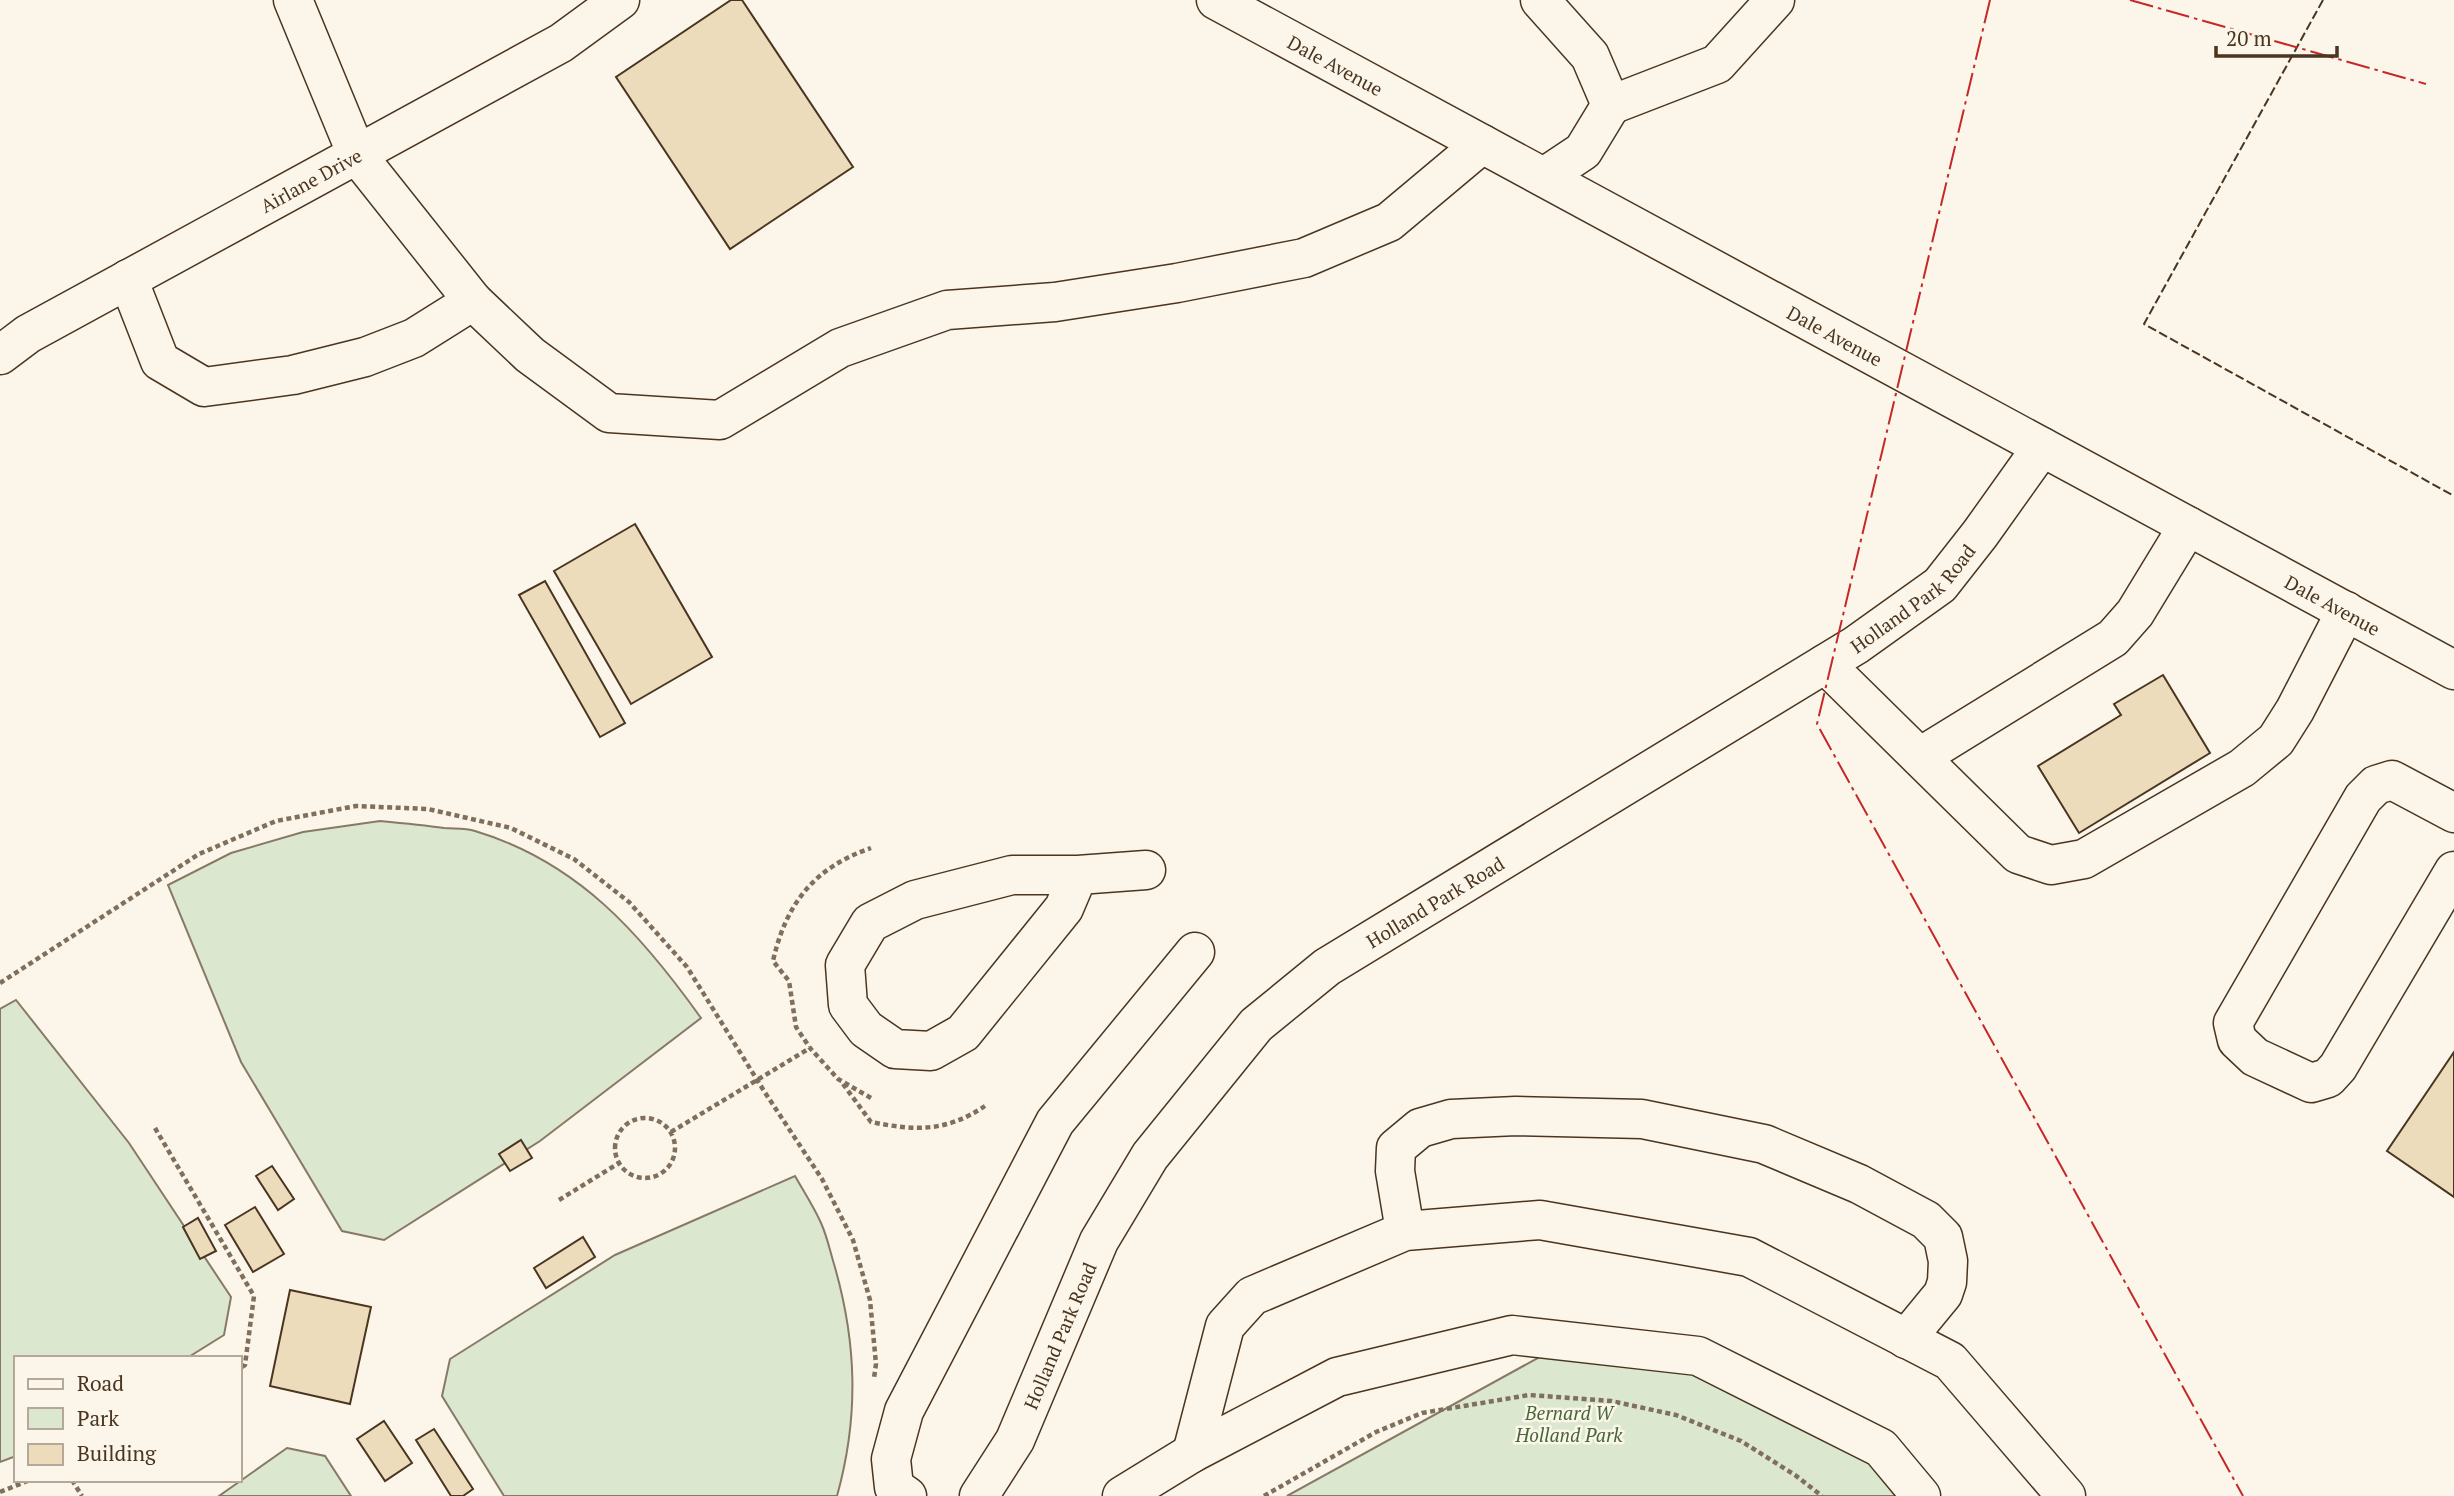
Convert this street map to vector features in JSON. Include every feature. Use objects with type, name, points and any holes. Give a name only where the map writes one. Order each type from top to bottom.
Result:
[{"type":"street","points":[[293,0],[357,155],[472,300],[530,355],[609,413],[720,420],[840,348],[947,310],[1055,302],[1177,283],[1304,258],[1389,222],[1482,144]]},
{"type":"street","name":"Airlane Drive","points":[[0,355],[27,334],[561,43],[620,0]]},
{"type":"street","name":"Dale Avenue","points":[[1216,0],[2454,670]]},
{"type":"street","points":[[1540,0],[1590,56],[1611,105]]},
{"type":"street","points":[[1544,177],[1583,150],[1611,105],[1717,64],[1775,0]]},
{"type":"street","points":[[128,279],[160,361],[204,387],[293,375],[365,357],[414,338],[472,300]]},
{"type":"street","name":"Holland Park Road","points":[[979,1496],[1015,1440],[1099,1241],[1150,1156],[1255,1025],[1327,967],[1856,645],[1940,585],[2042,447]]},
{"type":"street","points":[[1920,757],[2112,638],[2135,614],[2188,526]]},
{"type":"street","points":[[1825,664],[2018,854],[2051,865],[2084,859],[2242,768],[2276,740],[2295,710],[2346,611]]},
{"type":"street","points":[[2454,813],[2392,780],[2376,785],[2363,798],[2233,1023],[2237,1040],[2255,1057],[2311,1083],[2328,1078],[2339,1066],[2454,871]]},
{"type":"street","points":[[1078,875],[1064,908],[963,1033],[931,1051],[895,1049],[866,1029],[848,1005],[845,965],[870,923],[915,900],[1012,875],[1078,875],[1146,870]]},
{"type":"street","points":[[907,1496],[894,1487],[891,1459],[904,1411],[1055,1122],[1195,952]]},
{"type":"street","points":[[1405,1231],[1395,1171],[1396,1148],[1420,1129],[1451,1119],[1516,1116],[1642,1119],[1764,1144],[1859,1184],[1926,1220],[1943,1237],[1948,1261],[1947,1282],[1943,1294],[1906,1339]]},
{"type":"street","points":[[1192,1453],[1225,1326],[1252,1296],[1405,1231],[1540,1220],[1749,1257],[1950,1362],[2066,1496]]},
{"type":"street","points":[[1122,1496],[1192,1453],[1337,1377],[1512,1335],[1698,1356],[1881,1448],[1921,1496]]},
{"type":"path","points":[[0,983],[199,854],[276,821],[356,806],[428,809],[511,828],[574,859],[629,901],[687,967],[822,1179],[853,1240],[870,1300],[876,1364],[873,1390]]},
{"type":"path","points":[[871,848],[847,856],[825,870],[788,916],[774,961],[789,981],[796,1027],[871,1122],[904,1129],[942,1125],[964,1119],[985,1105]]},
{"type":"path","points":[[671,1132],[810,1048]]},
{"type":"path","points":[[841,1082],[871,1098]]},
{"type":"path","points":[[650,1118],[659,1121],[671,1132],[676,1145],[675,1155],[665,1172],[647,1179],[637,1178],[628,1174],[619,1163],[615,1147],[617,1137],[630,1122],[650,1118]]},
{"type":"path","points":[[155,1128],[254,1296],[245,1365],[242,1367]]},
{"type":"path","points":[[559,1200],[619,1163]]},
{"type":"path","points":[[1264,1496],[1376,1432],[1422,1413],[1529,1395],[1611,1401],[1676,1415],[1741,1441],[1795,1475],[1822,1496]]},
{"type":"path","points":[[0,1492],[25,1482]]},
{"type":"green space","points":[[380,821],[471,830],[512,844],[545,861],[576,882],[630,930],[701,1018],[540,1141],[384,1240],[342,1231],[241,1062],[168,885],[231,853],[303,832]]},
{"type":"green space","points":[[16,1000],[129,1143],[231,1297],[224,1335],[190,1356],[14,1356],[14,1457],[0,1462],[0,1009]]},
{"type":"green space","points":[[795,1176],[825,1233],[842,1293],[851,1351],[852,1409],[837,1496],[504,1496],[442,1396],[450,1359],[615,1255]]},
{"type":"green space","name":"Bernard W Holland Park","points":[[1556,1348],[1653,1362],[1728,1382],[1873,1454],[1913,1496],[1287,1496]]},
{"type":"green space","points":[[287,1448],[325,1456],[351,1496],[219,1496]]},
{"type":"building","points":[[731,0],[742,0],[853,167],[730,249],[616,77]]},
{"type":"building","points":[[635,524],[712,657],[631,704],[554,571]]},
{"type":"building","points":[[545,581],[625,723],[600,737],[519,595]]},
{"type":"building","points":[[2163,675],[2210,753],[2079,833],[2038,766],[2121,715],[2114,704]]},
{"type":"building","points":[[2454,1052],[2454,1197],[2387,1151]]},
{"type":"building","points":[[521,1140],[532,1158],[510,1171],[499,1154]]},
{"type":"building","points":[[272,1166],[294,1199],[278,1210],[256,1176]]},
{"type":"building","points":[[255,1207],[284,1254],[253,1272],[225,1225]]},
{"type":"building","points":[[198,1218],[216,1251],[200,1259],[183,1227]]},
{"type":"building","points":[[583,1237],[595,1257],[546,1288],[534,1268]]},
{"type":"building","points":[[290,1290],[371,1307],[350,1404],[270,1386]]},
{"type":"building","points":[[384,1421],[412,1463],[385,1481],[357,1439]]},
{"type":"building","points":[[434,1429],[473,1489],[463,1496],[451,1496],[416,1440]]},
{"type":"fence","points":[[2323,0],[2144,324],[2454,496]]},
{"type":"power","points":[[1990,0],[1817,724],[2243,1496]]},
{"type":"power","points":[[2130,0],[2426,84]]}]
